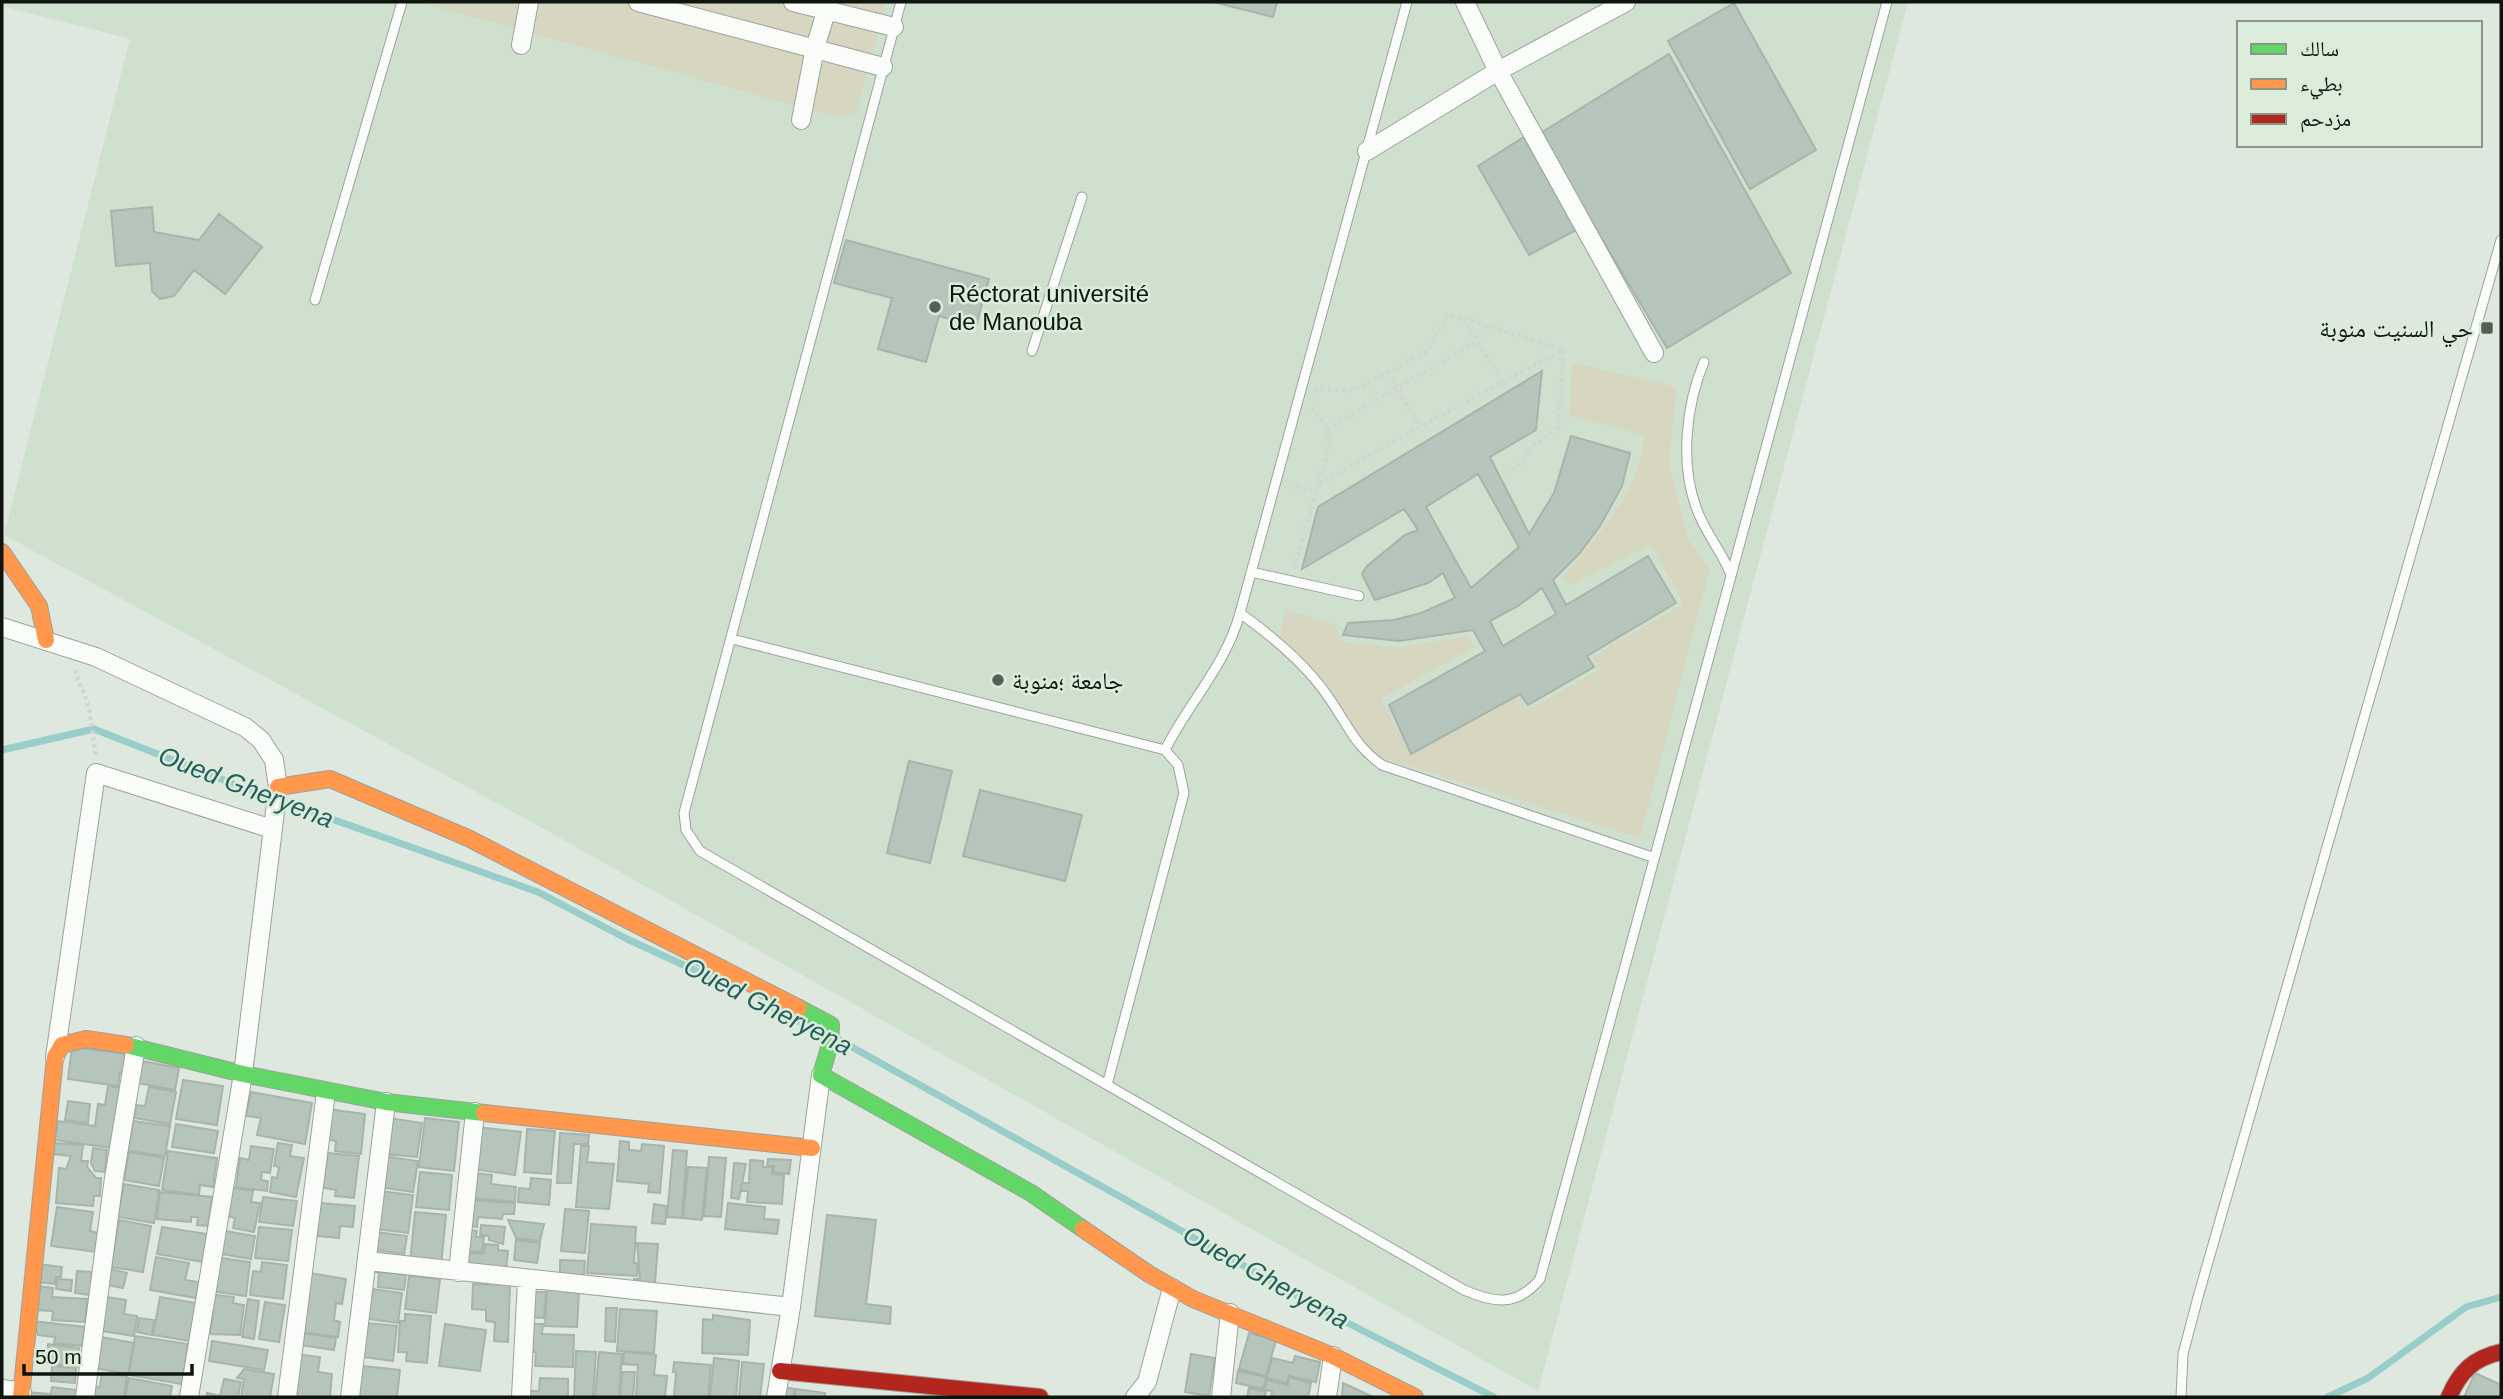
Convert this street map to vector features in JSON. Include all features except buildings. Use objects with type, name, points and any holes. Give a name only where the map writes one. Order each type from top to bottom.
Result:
[{"type":"street","points":[[521,45],[529,2]]},
{"type":"street","points":[[638,2],[883,67]]},
{"type":"street","points":[[793,2],[828,6],[894,27]]},
{"type":"street","points":[[1465,2],[1498,71],[1654,352]]},
{"type":"street","points":[[1367,151],[1498,71],[1626,2]]},
{"type":"street","points":[[801,120],[828,6]]},
{"type":"street","points":[[2,552],[40,606],[46,640]]},
{"type":"street","points":[[2,627],[66,647],[143,677],[245,727],[261,740],[274,760],[278,787],[243,1074],[189,1397]]},
{"type":"street","points":[[2,1390],[21,1395],[55,1057],[96,773],[272,829]]},
{"type":"street","points":[[278,787],[330,779],[468,838],[831,1024],[830,1044],[821,1075],[791,1307],[776,1397]]},
{"type":"street","points":[[55,1057],[62,1045],[86,1039],[136,1046],[243,1074],[386,1102],[812,1148]]},
{"type":"street","points":[[85,1397],[114,1178],[136,1046]]},
{"type":"street","points":[[821,1075],[1031,1193],[1172,1288],[1333,1356],[1415,1397]]},
{"type":"street","points":[[287,1397],[326,1092]]},
{"type":"street","points":[[350,1397],[386,1102]]},
{"type":"street","points":[[458,1272],[475,1112]]},
{"type":"street","points":[[367,1261],[527,1281],[791,1307]]},
{"type":"street","points":[[521,1397],[527,1281]]},
{"type":"street","points":[[1135,1397],[1147,1382],[1172,1288]]},
{"type":"street","points":[[1221,1397],[1230,1313]]},
{"type":"street","points":[[2449,1397],[2456,1378],[2470,1362],[2501,1352]]},
{"type":"street","points":[[1328,1397],[1333,1356]]},
{"type":"street","points":[[780,1371],[901,1391],[1040,1397]]},
{"type":"lane","points":[[316,300],[402,2]]},
{"type":"lane","points":[[901,2],[684,813],[686,830],[700,851],[1464,1290],[1485,1299],[1497,1300],[1508,1300],[1528,1293],[1540,1279],[1652,857],[1887,2]]},
{"type":"lane","points":[[1166,750],[1182,718],[1221,663],[1233,638],[1407,2]]},
{"type":"lane","points":[[1032,351],[1082,197]]},
{"type":"lane","points":[[2181,1397],[2183,1354],[2198,1297],[2501,240]]},
{"type":"lane","points":[[1704,362],[1697,378],[1687,436],[1689,471],[1695,506],[1731,575]]},
{"type":"lane","points":[[1251,572],[1359,596]]},
{"type":"lane","points":[[1240,613],[1274,638],[1308,674],[1329,697],[1354,740],[1382,765],[1652,857]]},
{"type":"lane","points":[[732,639],[1166,750],[1178,765],[1184,793],[1107,1085]]},
{"type":"path","points":[[1290,580],[1330,444],[1327,429],[1311,408],[1317,389],[1354,390],[1426,352],[1439,335],[1449,314],[1564,350]]},
{"type":"path","points":[[1464,319],[1502,382]]},
{"type":"path","points":[[1327,429],[1477,341]]},
{"type":"path","points":[[1319,482],[1564,350]]},
{"type":"path","points":[[1509,473],[1527,457],[1525,451],[1558,428],[1564,350]]},
{"type":"path","points":[[1388,373],[1420,427]]},
{"type":"path","points":[[66,647],[89,708],[97,764]]},
{"type":"shaded area","name":"جامعة ؛منوبة","points":[[2,2],[1908,2],[1538,1391],[537,825],[4,535],[130,39],[2,6]]},
{"type":"shaded area","points":[[418,2],[887,2],[858,106],[854,112],[840,118]]},
{"type":"shaded area","points":[[1572,362],[1677,387],[1669,464],[1689,540],[1710,569],[1640,838],[1377,756],[1345,725],[1314,674],[1279,641],[1285,609],[1334,624],[1342,642],[1400,647],[1468,636],[1475,647],[1381,699],[1411,754],[1520,694],[1527,710],[1599,670],[1591,657],[1683,604],[1651,545],[1571,585],[1561,579],[1602,530],[1625,495],[1641,456],[1644,435],[1569,416]]},
{"type":"waterway","name":"Oued Gheryena","points":[[2,750],[94,729],[244,788],[538,892],[627,939],[729,986]]},
{"type":"waterway","name":"Oued Gheryena","points":[[765,1005],[817,1030]]},
{"type":"waterway","name":"Oued Gheryena","points":[[834,1037],[1332,1315],[1494,1397]]},
{"type":"waterway","name":"Oued Gheryena","points":[[2328,1397],[2368,1378],[2466,1307],[2501,1297]]},
{"type":"traffic: fast","points":[[799,1008],[831,1025],[830,1044],[821,1075],[1031,1193],[1083,1229]]},
{"type":"traffic: fast","points":[[126,1045],[243,1074],[386,1102],[484,1113]]},
{"type":"traffic: slow","points":[[2,552],[39,606],[46,640]]},
{"type":"traffic: slow","points":[[278,787],[330,779],[468,838],[799,1008]]},
{"type":"traffic: slow","points":[[21,1397],[55,1057],[62,1045],[86,1039],[126,1045]]},
{"type":"traffic: slow","points":[[484,1113],[812,1148]]},
{"type":"traffic: slow","points":[[1083,1229],[1149,1274],[1193,1299],[1333,1356],[1415,1397]]},
{"type":"traffic: jam","points":[[2449,1397],[2469,1367],[2483,1358],[2501,1352]]},
{"type":"traffic: jam","points":[[780,1371],[1040,1397]]},
{"type":"place","name":"Réctorat université de Manouba","points":[[935,307]]},
{"type":"place","name":"حي السنيت منوبة","points":[[2487,328]]},
{"type":"place","name":"جامعة ؛منوبة","points":[[998,680]]}]
